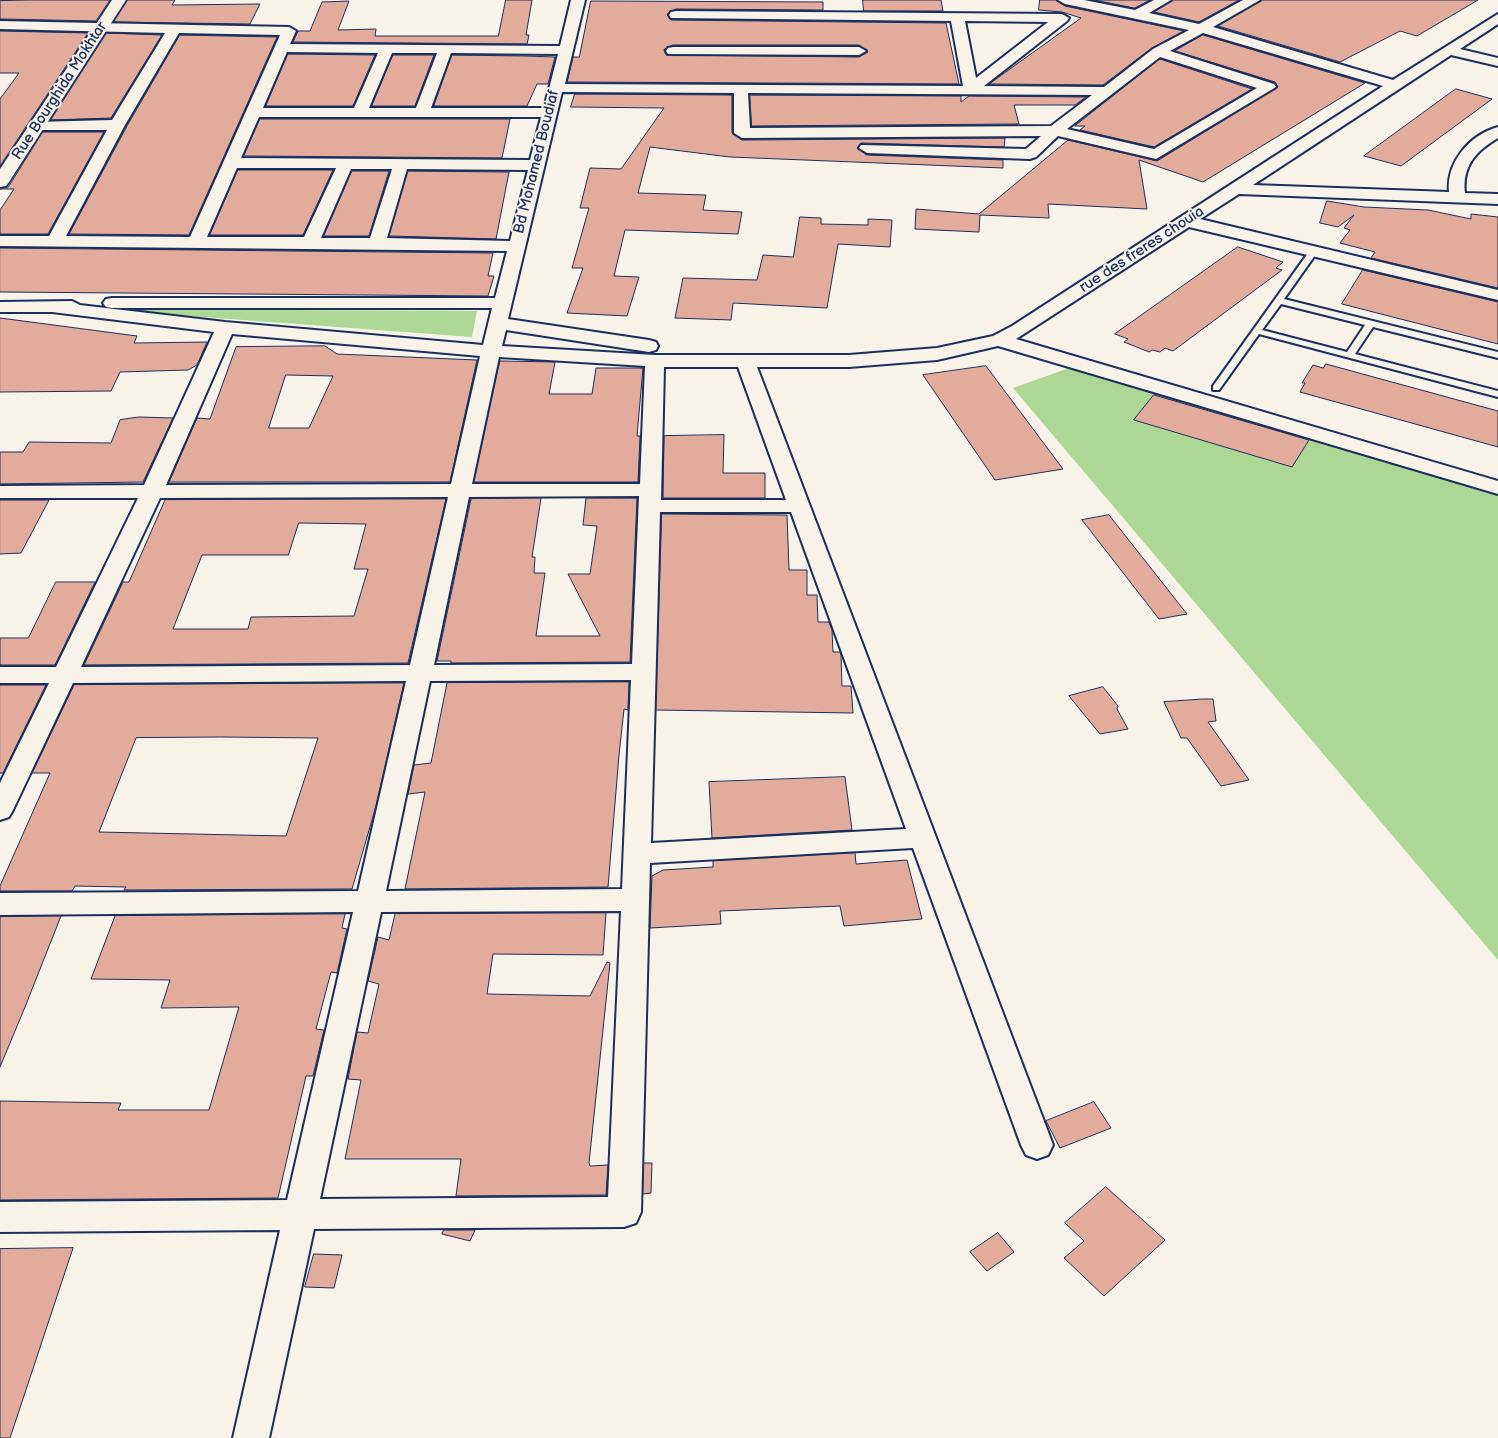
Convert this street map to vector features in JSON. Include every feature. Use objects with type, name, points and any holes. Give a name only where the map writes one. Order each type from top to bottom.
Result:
[{"type":"main road","name":"Rue Bourghida Mokhtar","points":[[0,182],[119,0]]},
{"type":"street","name":"Bd Mohamed Boudiaf","points":[[250,1438],[491,351],[578,0]]},
{"type":"street","points":[[668,89],[678,0]]},
{"type":"street","points":[[672,60],[859,55],[851,0]]},
{"type":"street","points":[[1065,0],[1200,28],[1395,85]]},
{"type":"street","points":[[1138,14],[1164,0]]},
{"type":"street","points":[[736,144],[1030,154],[1055,131],[1158,52],[1253,0]]},
{"type":"street","points":[[676,16],[1062,18],[971,89]]},
{"type":"street","points":[[957,16],[971,89]]},
{"type":"street","name":"rue des freres chouia","points":[[1195,223],[1235,189],[1395,85],[1457,52],[1498,18]]},
{"type":"street","points":[[0,25],[289,31],[196,243]]},
{"type":"street","points":[[55,241],[117,125],[174,30]]},
{"type":"street","points":[[55,307],[225,328],[491,351],[654,361],[849,361],[937,354],[1028,332],[1195,223],[1255,191],[1457,52],[1498,32]]},
{"type":"street","points":[[281,48],[565,50]]},
{"type":"street","points":[[360,112],[387,49]]},
{"type":"street","points":[[422,113],[446,49]]},
{"type":"street","points":[[741,89],[742,133],[1055,131],[1156,154],[1269,87],[1158,52]]},
{"type":"street","points":[[1457,52],[1498,62]]},
{"type":"street","points":[[556,88],[741,89],[862,85],[1109,91]]},
{"type":"street","points":[[254,112],[550,113]]},
{"type":"street","points":[[39,125],[117,125]]},
{"type":"street","points":[[1457,197],[1456,182],[1460,165],[1468,154],[1484,139],[1498,132]]},
{"type":"street","points":[[231,163],[537,165]]},
{"type":"street","points":[[310,243],[346,164]]},
{"type":"street","points":[[377,243],[402,164]]},
{"type":"street","points":[[1235,189],[1498,198]]},
{"type":"street","points":[[1195,223],[1498,295]]},
{"type":"street","points":[[0,241],[377,243],[516,246]]},
{"type":"street","points":[[0,307],[55,307],[153,302],[502,304]]},
{"type":"street","points":[[498,323],[745,361]]},
{"type":"street","points":[[0,810],[152,492],[225,328]]},
{"type":"street","points":[[1028,332],[1498,473]]},
{"type":"street","points":[[999,340],[1498,488]]},
{"type":"street","points":[[0,1217],[624,1212],[654,361]]},
{"type":"street","points":[[745,361],[1037,1145]]},
{"type":"street","points":[[0,492],[460,491],[798,506]]},
{"type":"street","points":[[0,675],[643,672]]},
{"type":"street","points":[[637,854],[922,838]]},
{"type":"street","points":[[0,904],[635,900]]},
{"type":"lane","points":[[1216,388],[1314,252]]},
{"type":"lane","points":[[1279,301],[1498,355]]},
{"type":"lane","points":[[1349,355],[1370,324]]},
{"type":"lane","points":[[1257,331],[1498,394]]},
{"type":"green space","points":[[95,309],[477,311],[472,337]]},
{"type":"green space","points":[[1072,367],[1498,496],[1498,960],[1013,388]]},
{"type":"building","points":[[110,0],[96,21],[0,19],[0,1]]},
{"type":"building","points":[[128,0],[175,0],[172,5],[260,4],[250,24],[114,22]]},
{"type":"building","points":[[506,0],[532,0],[526,35],[529,35],[527,44],[293,42],[298,31],[310,31],[322,2],[349,1],[338,30],[376,29],[375,36],[498,36]]},
{"type":"building","points":[[863,0],[941,0],[943,11],[864,11]]},
{"type":"building","points":[[1040,0],[1056,0],[1065,6],[1184,31],[1152,48],[1103,85],[989,84],[1081,18],[1062,12],[1039,10]]},
{"type":"building","points":[[1094,0],[1150,0],[1135,8]]},
{"type":"building","points":[[1173,0],[1239,0],[1199,22],[1154,12]]},
{"type":"building","points":[[1262,0],[1478,0],[1417,36],[1400,31],[1340,62],[1218,26]]},
{"type":"building","points":[[591,1],[823,2],[823,10],[676,9],[667,14],[671,20],[946,23],[959,84],[567,82],[573,57],[579,57]],"holes":[[[673,45],[859,45],[868,52],[859,57],[666,55],[664,50]]]},
{"type":"building","points":[[0,31],[88,33],[0,166],[0,99],[19,73],[0,73]]},
{"type":"building","points":[[107,33],[162,35],[111,118],[51,120]]},
{"type":"building","points":[[180,35],[277,37],[189,235],[69,234],[127,126]]},
{"type":"building","points":[[1203,35],[1365,83],[1203,182],[1139,160],[1147,209],[1048,204],[1049,218],[980,215],[979,232],[915,229],[916,209],[979,214],[1068,140],[1157,161],[1278,87],[1275,82],[1175,51]]},
{"type":"building","points":[[288,54],[375,55],[353,106],[266,106]]},
{"type":"building","points":[[393,55],[434,55],[415,106],[372,106]]},
{"type":"building","points":[[452,55],[555,57],[548,84],[537,84],[527,106],[434,106]]},
{"type":"building","points":[[1160,59],[1252,89],[1154,147],[1080,130],[1085,126],[1075,126]]},
{"type":"building","points":[[1456,89],[1492,99],[1401,166],[1364,156]]},
{"type":"building","points":[[575,94],[732,95],[732,133],[742,140],[1005,138],[1004,147],[861,143],[857,148],[867,155],[1003,160],[1003,168],[730,157],[650,147],[638,193],[706,195],[703,210],[742,212],[738,234],[625,230],[614,276],[639,277],[627,316],[567,313],[583,268],[572,268],[589,208],[580,208],[590,168],[621,169],[664,108],[571,107]]},
{"type":"building","points":[[750,95],[961,96],[961,102],[969,96],[1086,97],[1075,105],[1014,105],[1019,124],[752,126]]},
{"type":"building","points":[[260,119],[510,119],[502,158],[244,156]]},
{"type":"building","points":[[43,132],[104,132],[48,234],[0,234],[0,210],[14,189],[0,189],[8,187]]},
{"type":"building","points":[[238,170],[333,170],[303,235],[210,235]]},
{"type":"building","points":[[352,171],[389,171],[369,236],[324,236]]},
{"type":"building","points":[[408,171],[509,172],[496,239],[389,236]]},
{"type":"building","points":[[1327,201],[1364,207],[1428,210],[1471,219],[1471,214],[1498,217],[1498,288],[1371,258],[1375,252],[1340,243],[1350,230],[1344,228],[1354,215],[1338,227],[1320,223]]},
{"type":"building","points":[[800,217],[821,218],[821,224],[868,225],[868,219],[892,220],[890,247],[838,244],[827,308],[733,303],[731,320],[675,318],[683,278],[757,280],[763,255],[793,257]]},
{"type":"building","points":[[1238,247],[1283,262],[1276,268],[1282,270],[1173,351],[1165,348],[1160,352],[1152,350],[1149,352],[1124,342],[1128,339],[1115,334]]},
{"type":"building","points":[[0,248],[493,253],[488,276],[494,276],[488,296],[0,292]]},
{"type":"building","points":[[1363,270],[1498,302],[1498,344],[1342,304]]},
{"type":"building","points":[[0,318],[137,336],[134,343],[207,342],[197,365],[188,370],[120,372],[111,391],[0,392]]},
{"type":"building","points":[[325,346],[337,354],[477,360],[450,482],[169,482],[197,418],[210,419],[236,347]],"holes":[[[286,375],[333,376],[309,428],[269,428]]]},
{"type":"building","points":[[500,361],[555,362],[549,394],[592,394],[596,368],[643,368],[637,436],[640,436],[638,482],[474,482]]},
{"type":"building","points":[[1326,364],[1498,411],[1498,447],[1300,392],[1305,383],[1302,383],[1313,365],[1323,368]]},
{"type":"building","points":[[986,366],[1063,469],[995,480],[923,375]]},
{"type":"building","points":[[1154,395],[1309,440],[1292,467],[1134,420]]},
{"type":"building","points":[[139,417],[173,418],[143,482],[0,484],[0,452],[23,452],[29,442],[111,443],[120,420]]},
{"type":"building","points":[[724,435],[723,473],[765,473],[765,498],[663,498],[664,436]]},
{"type":"building","points":[[541,498],[532,557],[535,557],[534,573],[545,573],[536,636],[600,636],[568,574],[590,574],[597,526],[583,525],[586,498],[637,498],[630,662],[451,663],[451,661],[437,661],[471,499]]},
{"type":"building","points":[[446,499],[408,663],[84,665],[123,582],[129,582],[165,500]],"holes":[[[299,523],[366,524],[354,569],[368,569],[354,616],[251,617],[248,629],[173,629],[202,555],[288,555]]]},
{"type":"building","points":[[0,500],[49,500],[21,553],[0,554]]},
{"type":"building","points":[[662,514],[787,515],[789,570],[807,570],[807,595],[817,595],[818,622],[829,622],[832,630],[833,652],[840,652],[841,655],[842,686],[851,686],[853,713],[656,710]]},
{"type":"building","points":[[1109,515],[1187,614],[1159,619],[1082,520]]},
{"type":"building","points":[[56,582],[95,582],[55,665],[0,665],[0,638],[28,638]]},
{"type":"building","points":[[629,682],[628,710],[624,709],[619,755],[608,887],[405,889],[425,792],[408,794],[414,765],[431,763],[447,683]]},
{"type":"building","points":[[404,683],[376,806],[352,889],[124,890],[126,887],[75,886],[72,891],[0,891],[0,886],[50,773],[32,773],[74,685]],"holes":[[[136,738],[318,738],[286,836],[99,832]]]},
{"type":"building","points":[[0,685],[46,685],[3,773],[0,773]]},
{"type":"building","points":[[1103,687],[1118,706],[1117,709],[1128,729],[1100,734],[1069,696]]},
{"type":"building","points":[[1213,699],[1216,721],[1208,722],[1249,780],[1221,786],[1187,738],[1181,738],[1164,702]]},
{"type":"building","points":[[845,777],[852,830],[712,838],[709,782]]},
{"type":"building","points":[[855,853],[856,864],[907,860],[922,919],[844,926],[840,906],[720,911],[721,924],[650,928],[652,876],[663,870],[713,867],[713,861]]},
{"type":"building","points":[[606,913],[603,955],[493,954],[487,994],[590,996],[607,962],[610,963],[589,1163],[590,1166],[608,1165],[606,1195],[456,1196],[461,1159],[345,1159],[361,1080],[348,1079],[357,1032],[368,1033],[379,984],[368,981],[378,937],[389,940],[395,914]]},
{"type":"building","points":[[345,914],[342,928],[347,929],[337,973],[331,972],[316,1029],[324,1030],[313,1076],[306,1076],[278,1198],[0,1200],[0,1101],[121,1103],[118,1110],[209,1110],[239,1007],[161,1008],[170,980],[91,979],[115,916]]},
{"type":"building","points":[[61,916],[25,1007],[0,1067],[0,917]]},
{"type":"building","points":[[1094,1102],[1111,1128],[1060,1148],[1046,1121]]},
{"type":"building","points":[[644,1163],[652,1163],[651,1193],[643,1194]]},
{"type":"building","points":[[1106,1187],[1165,1240],[1104,1296],[1064,1258],[1084,1241],[1065,1223]]},
{"type":"building","points":[[444,1230],[475,1230],[470,1241],[442,1234]]},
{"type":"building","points":[[998,1233],[1014,1252],[987,1271],[970,1252]]},
{"type":"building","points":[[73,1248],[10,1438],[0,1438],[0,1249]]},
{"type":"building","points":[[314,1254],[342,1255],[334,1288],[305,1287]]}]
